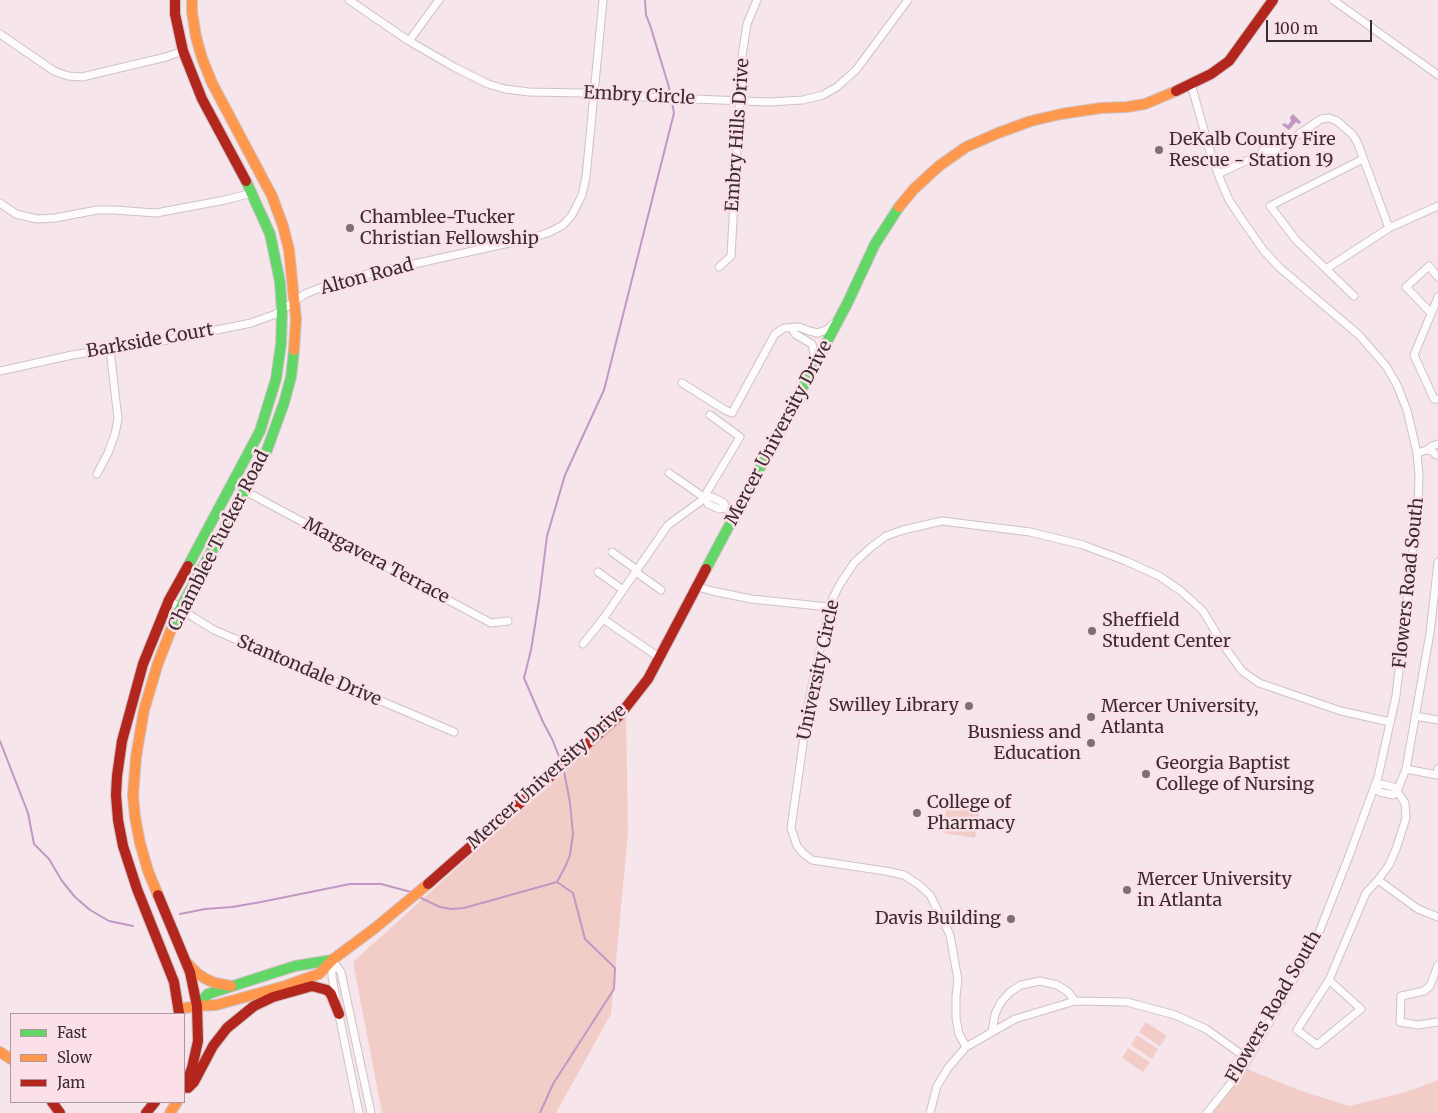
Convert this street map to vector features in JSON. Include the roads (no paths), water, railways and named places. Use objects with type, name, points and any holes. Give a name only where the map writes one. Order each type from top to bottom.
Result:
[{"type":"main road","name":"Chamblee Tucker Road","points":[[175,0],[175,14],[183,51],[202,99],[252,193],[270,234],[280,282],[282,311],[281,344],[276,379],[260,431],[169,600],[143,664],[122,741],[116,795],[123,846],[137,889],[174,982],[179,1011]]},
{"type":"main road","name":"Chamblee Tucker Road","points":[[185,1087],[192,1068],[198,1041],[198,1006],[190,972],[140,843],[133,795],[136,757],[144,710],[158,663],[180,609],[267,450],[284,403],[291,376],[296,319],[289,250],[283,226],[272,196],[212,83],[196,37],[192,0]]},
{"type":"main road","name":"Mercer University Drive","points":[[179,1011],[198,1006],[216,1006],[319,974],[332,960],[409,900],[619,716],[648,679],[660,658],[816,363],[876,244],[896,211],[914,188],[938,166],[966,147],[998,132],[1031,120],[1061,114],[1145,104],[1211,74],[1228,61],[1273,0]]},
{"type":"main road","name":"Mercer University Drive","points":[[198,1006],[207,994],[294,966],[332,960]]},
{"type":"main road","points":[[185,961],[206,979],[215,983],[232,986]]},
{"type":"main road","points":[[185,1089],[194,1082],[213,1046],[227,1028],[254,1006],[280,995],[312,986],[326,990],[331,994],[340,1014]]},
{"type":"main road","points":[[146,1113],[154,1103]]},
{"type":"street","name":"Embry Circle","points":[[349,0],[409,41],[488,84],[529,92],[769,102],[802,100],[823,95],[837,87],[856,70],[908,0]]},
{"type":"street","points":[[409,41],[439,0]]},
{"type":"street","name":"Alton Road","points":[[295,300],[305,294],[346,280],[532,238],[563,225],[572,214],[582,195],[586,177],[603,0]]},
{"type":"street","name":"Embry Hills Drive","points":[[719,267],[731,256],[742,56],[747,24],[756,0]]},
{"type":"street","points":[[1333,0],[1438,75]]},
{"type":"street","points":[[0,34],[54,71],[68,76],[82,77],[166,57],[183,51]]},
{"type":"street","name":"Flowers Road South","points":[[1191,84],[1209,148],[1229,200],[1264,251],[1299,285],[1359,334],[1386,366],[1407,410],[1417,453],[1420,476],[1396,696],[1374,788],[1316,940],[1243,1068],[1207,1113]]},
{"type":"street","points":[[1218,174],[1261,154],[1263,150],[1274,144],[1278,146],[1321,119],[1329,118],[1337,121],[1353,135],[1390,228]]},
{"type":"street","points":[[1354,296],[1296,240],[1270,206],[1363,159]]},
{"type":"street","points":[[0,203],[16,214],[37,219],[55,218],[97,210],[156,214],[252,193]]},
{"type":"street","points":[[1326,269],[1390,228],[1438,206]]},
{"type":"street","points":[[1430,313],[1406,286],[1429,266],[1438,277]]},
{"type":"street","points":[[1438,296],[1414,355],[1434,400],[1438,399]]},
{"type":"street","name":"Barkside Court","points":[[0,371],[72,355],[168,340],[251,323],[271,317],[295,300]]},
{"type":"street","points":[[682,384],[732,413],[775,334],[784,328],[799,327],[818,333],[828,329],[838,320]]},
{"type":"street","points":[[792,328],[795,334],[812,344],[816,363]]},
{"type":"street","points":[[808,341],[812,332]]},
{"type":"street","points":[[97,474],[115,434],[118,419],[110,348]]},
{"type":"street","points":[[583,644],[603,619],[668,525],[705,498],[740,437],[710,414]]},
{"type":"street","points":[[1417,453],[1434,452],[1432,446],[1438,444]]},
{"type":"street","points":[[669,473],[705,498],[708,504],[719,509],[725,508],[737,513]]},
{"type":"street","name":"Margavera Terrace","points":[[245,491],[491,623],[508,621]]},
{"type":"street","name":"University Circle","points":[[966,1047],[959,1034],[956,1018],[958,980],[950,935],[930,895],[904,875],[812,860],[804,854],[793,837],[791,828],[808,707],[829,607],[840,584],[854,563],[870,548],[886,536],[942,521],[1030,532],[1083,544],[1126,561],[1166,581],[1181,591],[1202,611],[1242,671],[1259,683],[1341,711],[1390,722]]},
{"type":"street","points":[[612,552],[661,590]]},
{"type":"street","points":[[1374,788],[1380,792],[1393,795],[1397,791],[1406,769],[1434,626],[1438,562]]},
{"type":"street","points":[[598,572],[623,590]]},
{"type":"street","points":[[698,586],[712,591],[751,599],[829,607]]},
{"type":"street","name":"Stantondale Drive","points":[[169,600],[214,630],[454,732]]},
{"type":"street","points":[[603,619],[660,658]]},
{"type":"street","points":[[1415,716],[1438,720]]},
{"type":"street","points":[[1406,769],[1437,775],[1438,769]]},
{"type":"street","points":[[1328,980],[1361,1009],[1317,1045],[1296,1030],[1328,980],[1366,892],[1378,880],[1396,849],[1406,818],[1405,803],[1397,791]]},
{"type":"street","points":[[1378,880],[1418,909],[1438,917]]},
{"type":"street","points":[[332,960],[332,977],[359,1113]]},
{"type":"street","points":[[332,960],[340,970],[371,1113]]},
{"type":"street","points":[[1438,965],[1430,986],[1424,991],[1401,996],[1400,1022],[1418,1025],[1438,1022]]},
{"type":"street","points":[[992,1032],[995,1014],[1001,1002],[1010,992],[1021,985],[1040,981],[1057,985],[1068,992],[1075,1001]]},
{"type":"street","points":[[930,1113],[937,1086],[948,1068],[966,1047],[1015,1019],[1075,1001],[1126,1002],[1175,1015],[1206,1029],[1248,1059]]},
{"type":"waterway","points":[[645,0],[646,15],[671,96]]},
{"type":"waterway","points":[[561,762],[524,678],[531,650],[547,536],[565,475],[604,390],[674,113],[672,101]]},
{"type":"waterway","points":[[0,741],[28,813],[34,844],[49,859],[62,881],[75,897],[90,910],[109,921],[133,926]]},
{"type":"waterway","points":[[557,882],[570,855],[573,834],[564,771]]},
{"type":"waterway","points":[[421,898],[440,907],[451,909],[464,908],[557,882],[573,893],[585,939],[615,968],[614,989],[553,1084],[540,1113]]},
{"type":"waterway","points":[[180,914],[261,902],[350,884],[381,884],[411,892]]},
{"type":"place","name":"DeKalb County Fire Rescue - Station 19","points":[[1159,150]]},
{"type":"place","name":"Chamblee-Tucker Christian Fellowship","points":[[350,228]]},
{"type":"place","name":"Sheffield Student Center","points":[[1092,631]]},
{"type":"place","name":"Swilley Library","points":[[969,706]]},
{"type":"place","name":"Mercer University, Atlanta","points":[[1091,717]]},
{"type":"place","name":"Busniess and Education","points":[[1091,743]]},
{"type":"place","name":"Georgia Baptist College of Nursing","points":[[1146,774]]},
{"type":"place","name":"College of Pharmacy","points":[[917,813]]},
{"type":"place","name":"Mercer University in Atlanta","points":[[1127,890]]},
{"type":"place","name":"Davis Building","points":[[1011,919]]}]
